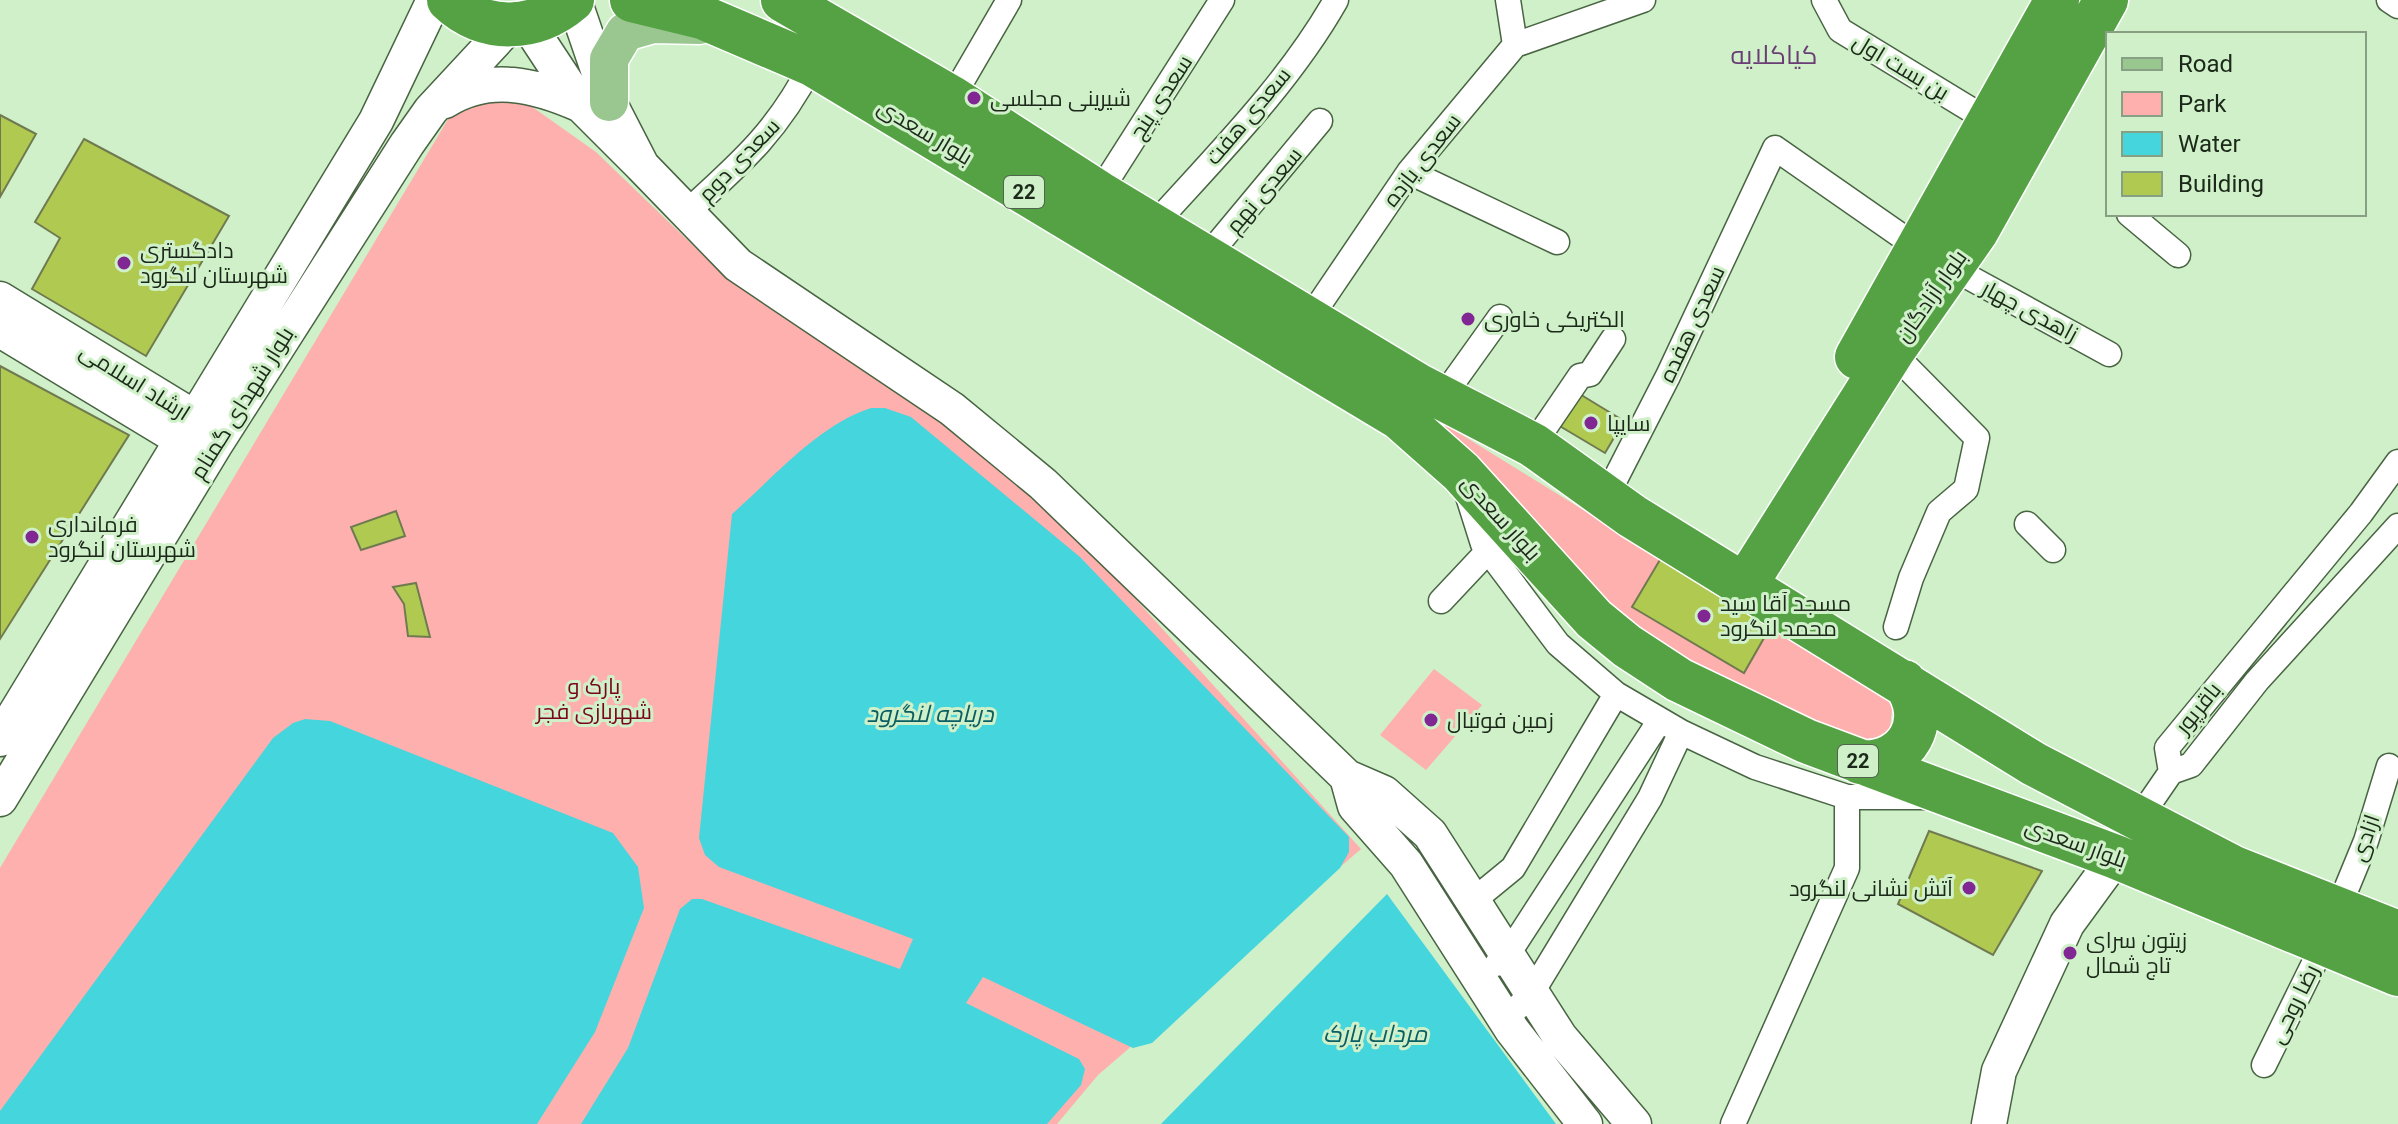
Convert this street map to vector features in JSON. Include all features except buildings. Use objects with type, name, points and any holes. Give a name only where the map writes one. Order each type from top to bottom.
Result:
[{"type":"highway","points":[[449,0],[483,21],[519,24],[544,18],[573,0]]},
{"type":"highway","name":"بلوار سعدی","points":[[632,0],[706,14],[812,64],[1400,418],[1461,472],[1576,601],[1627,646],[1679,680],[1854,780],[1967,802],[2116,857],[2331,926],[2398,933]]},
{"type":"highway","name":"بلوار سعدی","points":[[783,0],[952,98],[1206,258],[1442,398],[1533,445],[1605,499],[2009,748],[2138,820],[2234,868],[2331,926],[2398,974]]},
{"type":"highway","name":"بلوار آزادگان","points":[[1738,580],[1892,352],[1936,259],[1991,122],[2057,0]]},
{"type":"highway","name":"بلوار آزادگان","points":[[1738,580],[1936,259],[2106,0]]},
{"type":"highway","points":[[1854,780],[1891,758],[1913,736],[1916,702],[1904,682]]},
{"type":"highway","points":[[1967,802],[1962,783],[1963,762],[1977,746],[1999,744],[2009,748]]},
{"type":"main road","points":[[595,103],[609,59],[625,32],[706,14]]},
{"type":"street","name":"بلوار شهدای گمنام","points":[[3,726],[376,121],[434,0]]},
{"type":"street","points":[[573,0],[595,103]]},
{"type":"street","points":[[952,98],[1009,0]]},
{"type":"street","name":"سعدی پنج","points":[[1099,193],[1222,0]]},
{"type":"street","name":"سعدی هفت","points":[[1153,226],[1246,122],[1322,25],[1336,0]]},
{"type":"street","points":[[1508,0],[1515,45],[1643,0]]},
{"type":"street","name":"بن بست اول","points":[[1824,0],[1840,30],[1991,122]]},
{"type":"street","points":[[2389,0],[2398,6]]},
{"type":"street","name":"بلوار شهدای گمنام","points":[[0,799],[215,445],[431,110],[519,24]]},
{"type":"street","points":[[519,24],[595,103],[642,166],[738,265],[952,409],[1043,484],[1347,777],[1384,793],[1430,834],[1560,1037],[1634,1124]]},
{"type":"street","name":"سعدی یازده","points":[[1310,318],[1409,172],[1515,45]]},
{"type":"street","name":"سعدی دوم","points":[[687,212],[762,143],[792,104],[812,64]]},
{"type":"street","points":[[431,110],[463,90],[499,84],[543,89],[595,103]]},
{"type":"street","name":"سعدی نهم","points":[[1206,258],[1320,121]]},
{"type":"street","name":"زاهدی چهار","points":[[1775,148],[1936,259],[2109,354]]},
{"type":"street","name":"سعدی هفده","points":[[1605,499],[1668,376],[1775,148]]},
{"type":"street","points":[[1409,172],[1557,242]]},
{"type":"street","points":[[2131,216],[2178,255]]},
{"type":"street","name":"ارشاد اسلامی","points":[[0,299],[188,429]]},
{"type":"street","points":[[1442,398],[1500,317]]},
{"type":"street","name":"ارشاد اسلامی","points":[[0,330],[215,445]]},
{"type":"street","points":[[1533,445],[1580,376],[1590,374],[1613,339]]},
{"type":"street","points":[[1892,352],[1977,438],[1966,489],[1939,512],[1911,578],[1896,627]]},
{"type":"street","name":"باقرپور","points":[[2398,462],[2361,513],[2167,748],[2171,772],[2191,765],[2257,681],[2398,526]]},
{"type":"street","points":[[1461,472],[1488,551],[1558,644],[1616,694],[1681,732],[1755,767],[1854,780],[1847,868],[1733,1124]]},
{"type":"street","points":[[2027,524],[2053,550]]},
{"type":"street","points":[[1441,601],[1488,551]]},
{"type":"street","points":[[1474,900],[1513,868],[1616,694]]},
{"type":"street","points":[[1480,980],[1508,954],[1660,720]]},
{"type":"street","points":[[1505,1020],[1531,994],[1650,798],[1681,732]]},
{"type":"street","name":"ازادی","points":[[2331,926],[2366,841],[2389,766]]},
{"type":"street","points":[[2138,820],[2171,772]]},
{"type":"street","points":[[1347,777],[1355,806],[1406,864],[1505,1020],[1585,1124]]},
{"type":"street","points":[[1989,1124],[1999,1071],[2067,924],[2116,857]]},
{"type":"street","name":"رضا روحی","points":[[2264,1065],[2331,926]]},
{"type":"green space","name":"پارک و شهربازی فجر","points":[[492,100],[531,106],[596,152],[728,279],[943,423],[1036,501],[1122,584],[1361,849],[1098,1075],[1057,1124],[0,1124],[0,868],[450,116]]},
{"type":"green space","points":[[1420,409],[1661,558],[1774,621],[1893,700],[1890,728],[1872,738],[1840,734],[1638,639]]},
{"type":"green space","name":"زمین فوتبال","points":[[1434,669],[1482,705],[1426,770],[1380,735]]},
{"type":"water","name":"دریاچه لنگرود","points":[[871,408],[885,408],[911,417],[1080,557],[1349,837],[1349,852],[1340,868],[1152,1043],[1133,1048],[983,977],[966,1003],[1079,1059],[1085,1069],[1081,1085],[1047,1124],[581,1124],[628,1048],[680,909],[692,899],[702,899],[900,969],[913,939],[719,867],[705,855],[699,838],[732,514],[815,440],[851,416]]},
{"type":"water","points":[[305,719],[330,721],[613,833],[638,867],[644,908],[595,1032],[537,1124],[0,1124],[0,1111],[273,738],[293,723]]},
{"type":"water","name":"مرداب پارک","points":[[1387,894],[1556,1124],[1161,1124]]},
{"type":"place","name":"شیرینی مجلسی","points":[[974,98]]},
{"type":"place","name":"دادگستری شهرستان لنگرود","points":[[124,263]]},
{"type":"place","name":"الکتریکی خاوری","points":[[1468,319]]},
{"type":"place","name":"سایپا","points":[[1591,423]]},
{"type":"place","name":"فرمانداری شهرستان لنگرود","points":[[32,537]]},
{"type":"place","name":"مسجد آقا سید محمد لنگرود","points":[[1704,616]]},
{"type":"place","name":"زمین فوتبال","points":[[1431,720]]},
{"type":"place","name":"آتش نشانی لنگرود","points":[[1969,888]]},
{"type":"place","name":"زیتون سرای تاج شمال","points":[[2070,953]]},
{"type":"district","name":"کیاکلایه","points":[[1774,55]]}]
